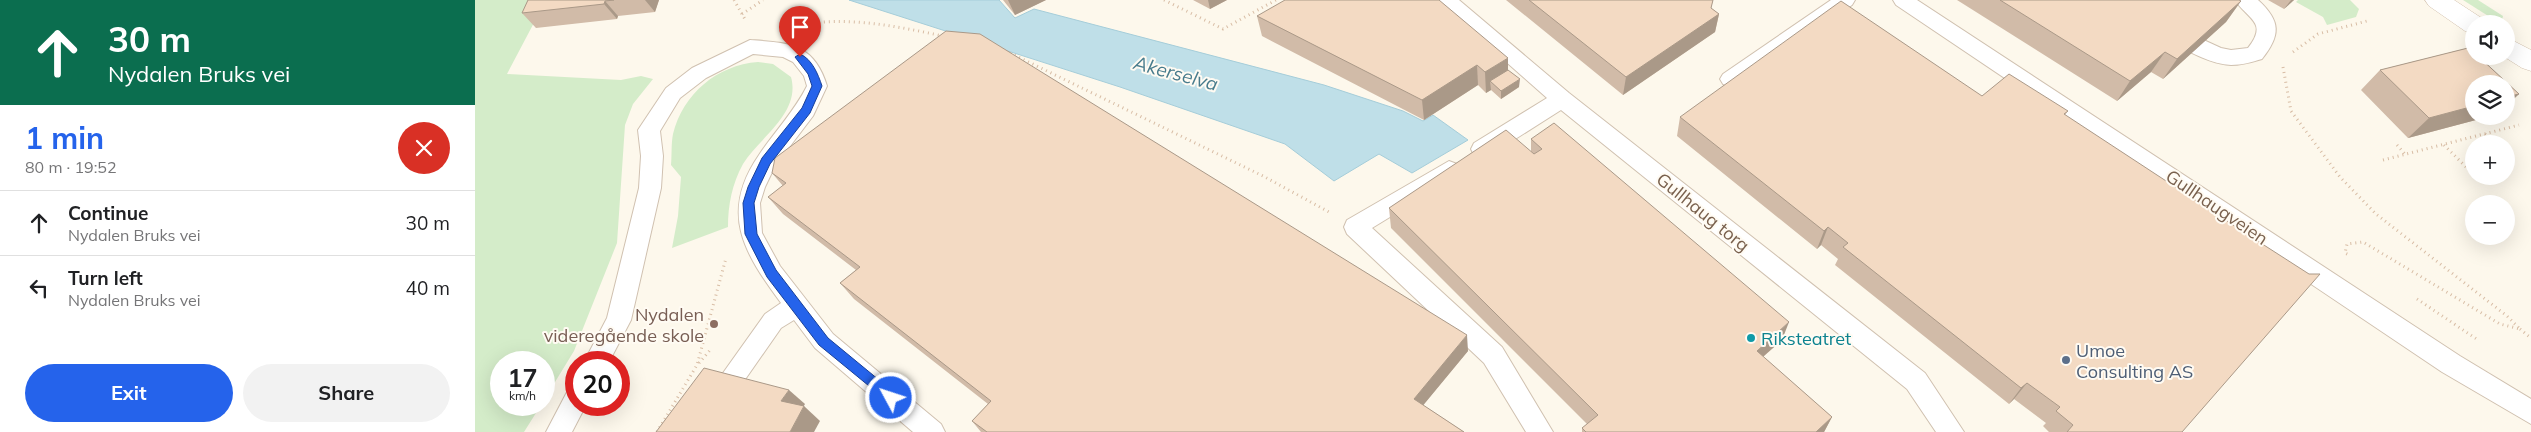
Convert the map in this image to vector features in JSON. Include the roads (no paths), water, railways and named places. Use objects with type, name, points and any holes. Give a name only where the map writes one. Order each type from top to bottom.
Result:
[{"type":"street","points":[[2437,0],[2465,19]]},
{"type":"street","points":[[2515,52],[2531,62]]},
{"type":"lane","name":"Gullhaug torg","points":[[1446,0],[1562,99],[1916,381],[1951,432]]},
{"type":"lane","points":[[1730,79],[1845,0]]},
{"type":"lane","name":"Gullhaugveien","points":[[1903,0],[2451,364],[2531,412]]},
{"type":"lane","points":[[2125,0],[2208,51],[2226,57],[2242,57],[2255,54],[2267,38],[2267,24],[2261,14],[2245,0]]},
{"type":"lane","points":[[603,351],[619,320],[647,198],[652,156],[649,130],[673,93],[699,73],[750,47],[786,50],[800,57],[813,73],[817,86],[806,110],[766,161],[749,203],[751,234],[772,273],[824,341],[932,432]]},
{"type":"lane","points":[[1540,432],[1493,356],[1355,227],[1562,99]]},
{"type":"lane","points":[[735,372],[773,321],[796,306]]},
{"type":"lane","points":[[559,432],[568,416]]},
{"type":"water","name":"Akerselva","points":[[849,0],[999,0],[1015,18],[1034,9],[1324,85],[1403,111],[1423,121],[1433,115],[1468,140],[1412,173],[1379,154],[1334,181],[1285,144],[1120,87]]},
{"type":"place","name":"Nydalen videregående skole","points":[[714,324]]},
{"type":"place","name":"Riksteatret","points":[[1751,338]]},
{"type":"place","name":"Umoe Consulting AS","points":[[2066,360]]}]
